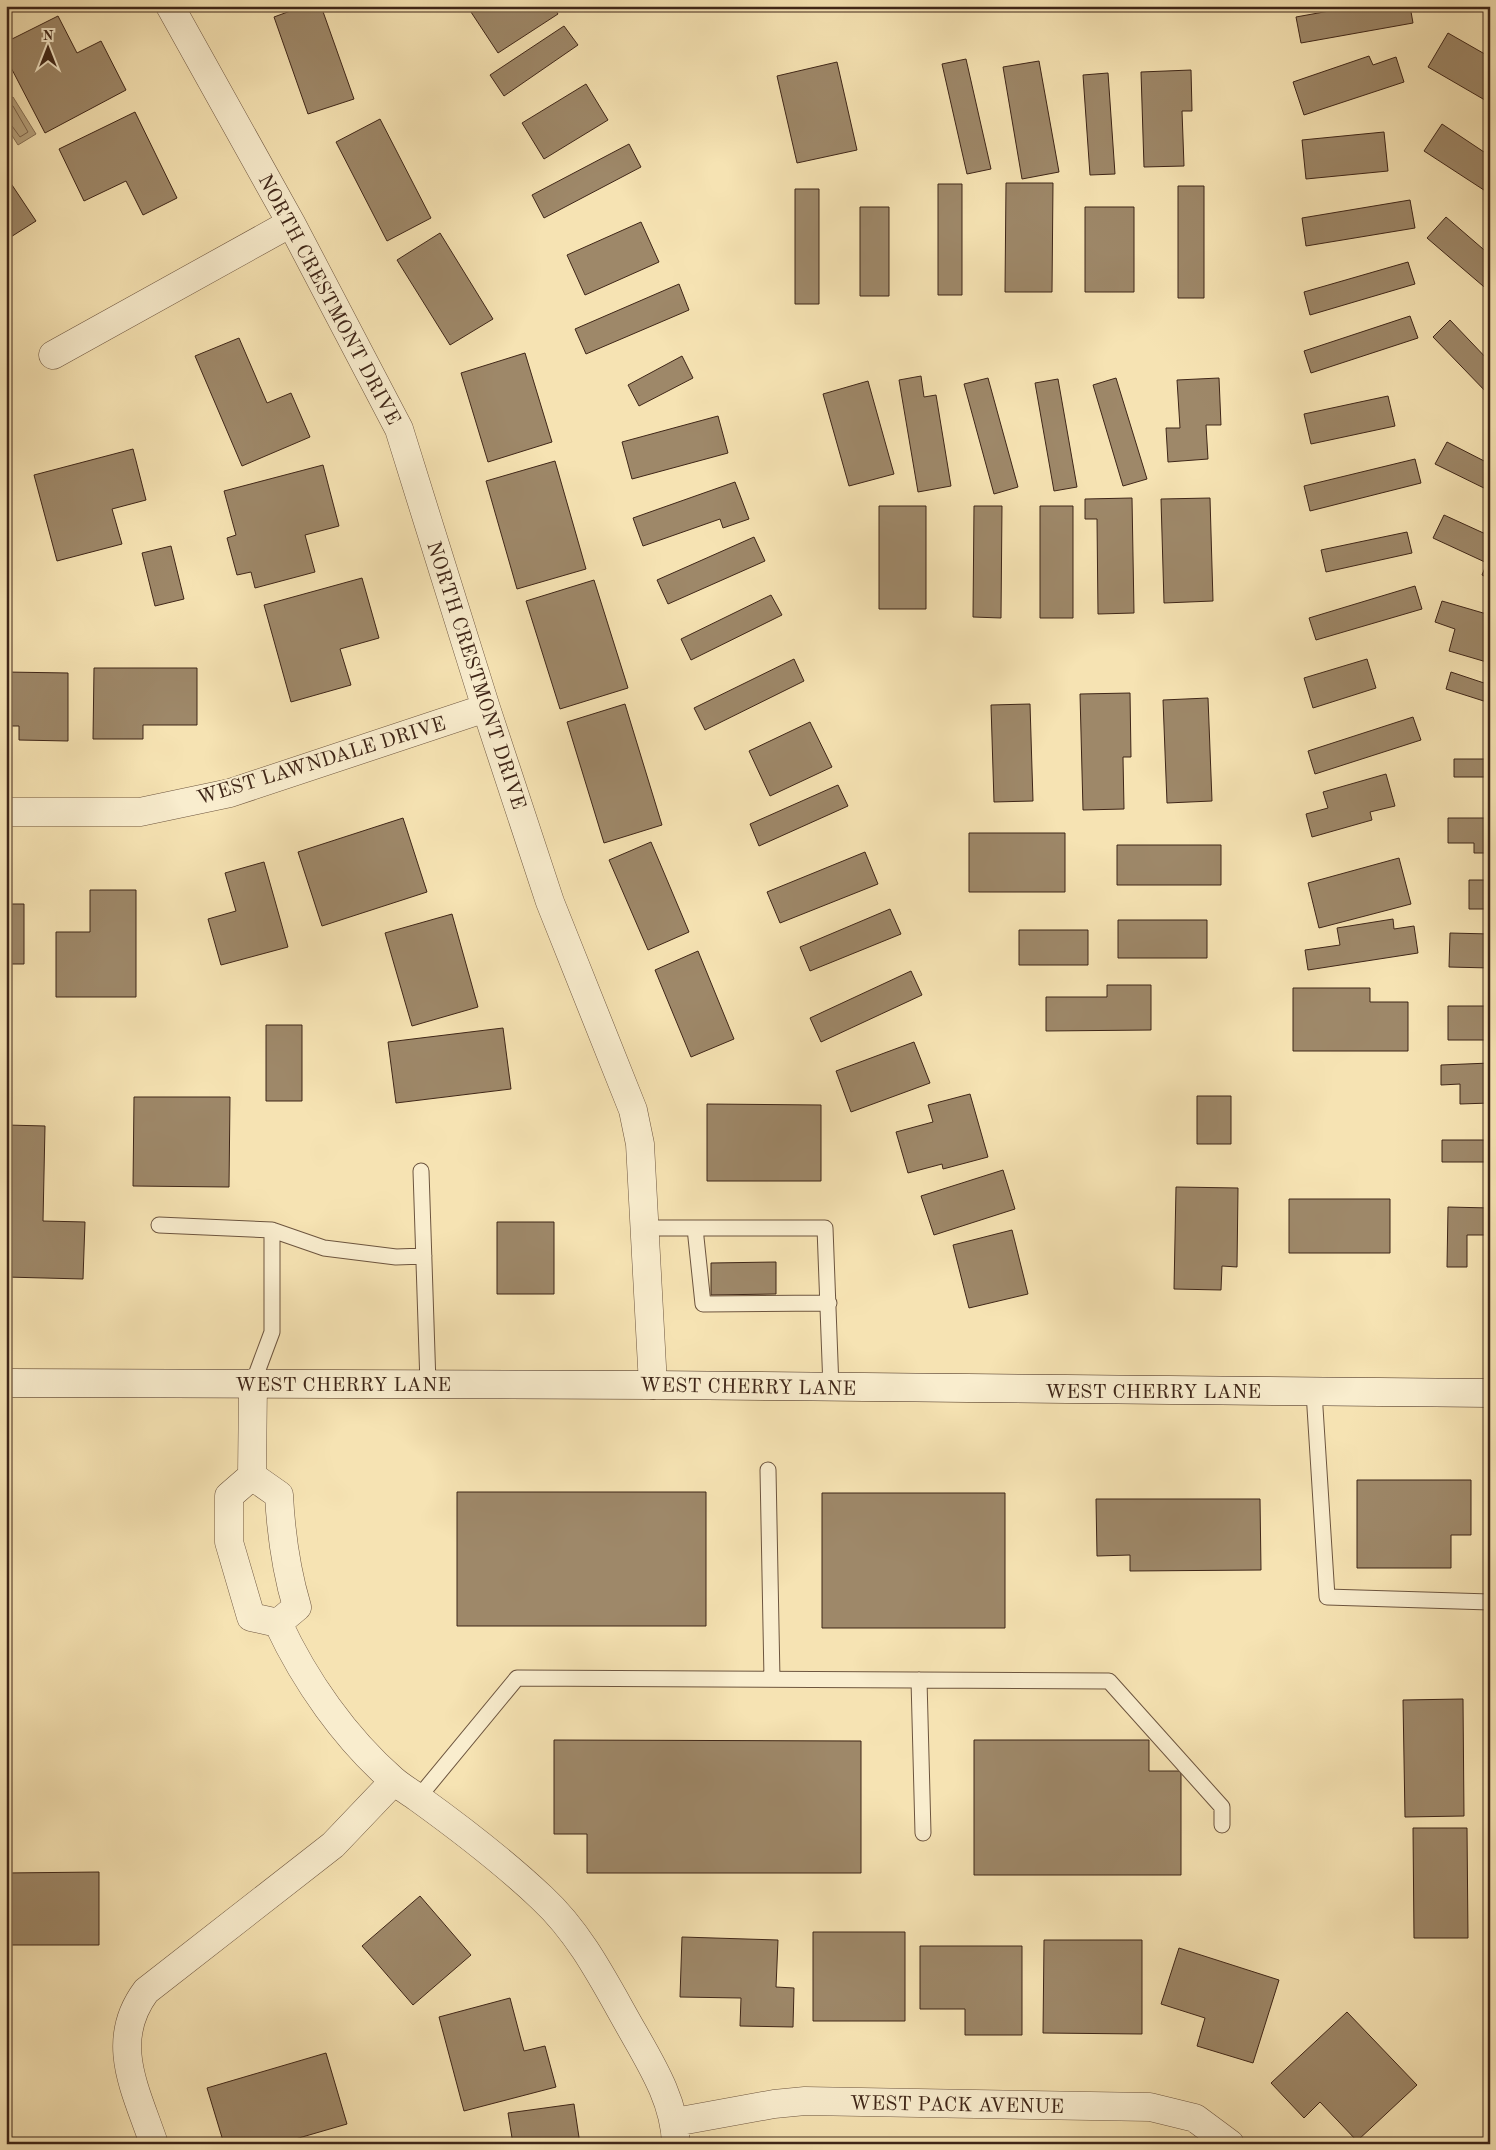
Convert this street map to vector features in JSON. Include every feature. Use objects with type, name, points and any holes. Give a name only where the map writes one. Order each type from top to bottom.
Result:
[{"type":"street","name":"NORTH CRESTMONT DRIVE","points":[[170,6],[291,223],[399,429],[486,708],[550,902],[633,1110],[640,1144],[653,1385]]},
{"type":"street","points":[[53,354],[291,223]]},
{"type":"street","name":"WEST LAWNDALE DRIVE","points":[[6,812],[140,812],[221,795],[486,708]]},
{"type":"street","name":"WEST CHERRY LANE","points":[[6,1383],[653,1385],[1490,1393]]},
{"type":"street","points":[[253,1383],[252,1476],[229,1496],[229,1542],[251,1617],[278,1623]]},
{"type":"street","points":[[252,1476],[279,1495],[281,1536],[288,1577],[297,1607],[278,1623]]},
{"type":"street","points":[[278,1623],[295,1659],[345,1730],[394,1781],[518,1877],[543,1899],[571,1929],[594,1964],[656,2074],[676,2133]]},
{"type":"street","points":[[154,2144],[131,2074],[126,2051],[127,2029],[134,2007],[146,1990],[333,1845],[394,1781]]},
{"type":"street","name":"WEST PACK AVENUE","points":[[676,2133],[774,2104],[805,2101],[1150,2107],[1195,2118],[1230,2144]]},
{"type":"lane","points":[[421,1171],[428,1384]]},
{"type":"lane","points":[[159,1226],[272,1230],[324,1248],[396,1257],[424,1256]]},
{"type":"lane","points":[[644,1228],[825,1228],[831,1388]]},
{"type":"lane","points":[[695,1228],[703,1304],[829,1303]]},
{"type":"lane","points":[[253,1383],[272,1332],[272,1230]]},
{"type":"lane","points":[[1314,1392],[1327,1597],[1490,1602]]},
{"type":"lane","points":[[768,1470],[772,1679]]},
{"type":"lane","points":[[418,1798],[517,1678],[1109,1681],[1222,1807],[1222,1825]]},
{"type":"lane","points":[[919,1680],[923,1833]]},
{"type":"water","points":[[13,97],[36,134],[18,145],[6,126],[6,101]]},
{"type":"building","points":[[304,6],[321,6],[354,99],[308,114],[274,17]]},
{"type":"building","points":[[467,6],[553,6],[558,14],[498,53]]},
{"type":"building","points":[[1357,6],[1410,6],[1413,23],[1301,43],[1296,17]]},
{"type":"building","points":[[58,16],[77,53],[101,41],[126,90],[45,133],[6,58],[6,42]]},
{"type":"building","points":[[564,26],[578,45],[504,96],[490,75]]},
{"type":"building","points":[[1448,33],[1490,57],[1490,103],[1428,67]]},
{"type":"building","points":[[1369,56],[1373,65],[1396,57],[1404,82],[1304,115],[1293,82]]},
{"type":"building","points":[[966,59],[991,169],[967,174],[942,64]]},
{"type":"building","points":[[1039,61],[1059,172],[1022,179],[1003,67]]},
{"type":"building","points":[[837,62],[857,150],[797,163],[777,76]]},
{"type":"building","points":[[1191,70],[1192,111],[1182,111],[1184,166],[1144,167],[1141,72]]},
{"type":"building","points":[[1108,73],[1115,174],[1090,175],[1083,75]]},
{"type":"building","points":[[586,84],[608,120],[544,159],[522,123]]},
{"type":"building","points":[[135,112],[177,198],[143,215],[126,181],[84,201],[59,149]]},
{"type":"building","points":[[380,119],[431,218],[387,241],[336,142]]},
{"type":"building","points":[[1442,124],[1490,156],[1490,194],[1424,151]]},
{"type":"building","points":[[1384,132],[1388,171],[1306,179],[1302,140]]},
{"type":"building","points":[[629,144],[641,167],[544,218],[532,195]]},
{"type":"building","points":[[6,176],[36,221],[6,240]]},
{"type":"building","points":[[1006,183],[1053,183],[1052,292],[1005,292]]},
{"type":"building","points":[[938,184],[962,184],[962,295],[938,295]]},
{"type":"building","points":[[1178,186],[1204,186],[1204,298],[1178,298]]},
{"type":"building","points":[[795,189],[819,189],[819,304],[795,304]]},
{"type":"building","points":[[1410,200],[1415,228],[1306,246],[1302,218]]},
{"type":"building","points":[[860,207],[889,207],[889,296],[860,296]]},
{"type":"building","points":[[1085,207],[1134,207],[1134,292],[1085,292]]},
{"type":"building","points":[[1446,217],[1490,255],[1490,292],[1427,238]]},
{"type":"building","points":[[641,222],[659,262],[585,295],[567,255]]},
{"type":"building","points":[[440,233],[493,319],[450,345],[397,260]]},
{"type":"building","points":[[1408,262],[1415,284],[1310,315],[1304,292]]},
{"type":"building","points":[[679,284],[689,310],[586,354],[575,329]]},
{"type":"building","points":[[1410,316],[1418,338],[1311,373],[1304,351]]},
{"type":"building","points":[[1450,320],[1490,362],[1490,396],[1433,337]]},
{"type":"building","points":[[239,338],[267,403],[291,393],[310,437],[242,466],[195,356]]},
{"type":"building","points":[[525,353],[552,442],[488,462],[461,373]]},
{"type":"building","points":[[682,356],[693,378],[639,406],[628,385]]},
{"type":"building","points":[[921,376],[924,397],[936,395],[951,486],[918,492],[899,380]]},
{"type":"building","points":[[988,378],[1018,487],[994,494],[964,384]]},
{"type":"building","points":[[1116,378],[1147,479],[1123,486],[1093,385]]},
{"type":"building","points":[[1219,378],[1221,425],[1206,425],[1208,459],[1168,462],[1166,428],[1180,428],[1177,380]]},
{"type":"building","points":[[1058,379],[1077,487],[1054,491],[1035,383]]},
{"type":"building","points":[[868,381],[894,474],[849,486],[823,394]]},
{"type":"building","points":[[1388,396],[1395,426],[1311,444],[1304,414]]},
{"type":"building","points":[[718,416],[728,453],[632,479],[622,442]]},
{"type":"building","points":[[1447,442],[1490,464],[1490,491],[1435,464]]},
{"type":"building","points":[[133,449],[146,500],[112,509],[122,544],[57,561],[34,475]]},
{"type":"building","points":[[1415,459],[1421,483],[1310,511],[1304,486]]},
{"type":"building","points":[[555,461],[586,569],[517,589],[486,481]]},
{"type":"building","points":[[323,465],[339,526],[305,535],[315,572],[255,588],[251,572],[237,575],[227,538],[236,535],[224,491]]},
{"type":"building","points":[[735,482],[749,519],[723,528],[720,519],[643,546],[633,518]]},
{"type":"building","points":[[1132,498],[1134,613],[1098,614],[1097,519],[1085,519],[1085,499]]},
{"type":"building","points":[[1210,498],[1213,601],[1164,603],[1161,499]]},
{"type":"building","points":[[879,506],[926,506],[926,609],[879,609]]},
{"type":"building","points":[[974,506],[1002,506],[1001,618],[973,617]]},
{"type":"building","points":[[1040,506],[1073,506],[1073,618],[1040,618]]},
{"type":"building","points":[[1444,515],[1490,536],[1490,579],[1482,575],[1487,563],[1433,538]]},
{"type":"building","points":[[1407,532],[1412,553],[1326,572],[1321,550]]},
{"type":"building","points":[[754,537],[765,561],[668,604],[657,580]]},
{"type":"building","points":[[171,546],[184,599],[155,606],[142,553]]},
{"type":"building","points":[[362,578],[379,638],[340,649],[351,685],[291,702],[264,605]]},
{"type":"building","points":[[594,580],[628,688],[560,709],[526,601]]},
{"type":"building","points":[[1415,586],[1422,609],[1316,640],[1309,618]]},
{"type":"building","points":[[771,595],[782,615],[691,660],[681,639]]},
{"type":"building","points":[[1442,601],[1490,615],[1490,663],[1449,651],[1455,629],[1435,622]]},
{"type":"building","points":[[794,659],[804,681],[705,730],[694,708]]},
{"type":"building","points":[[1367,659],[1376,688],[1313,708],[1304,678]]},
{"type":"building","points":[[94,668],[197,668],[197,725],[143,725],[143,739],[93,739]]},
{"type":"building","points":[[6,672],[68,673],[68,741],[19,740],[19,726],[6,726]]},
{"type":"building","points":[[1451,672],[1490,685],[1490,703],[1446,689]]},
{"type":"building","points":[[1130,693],[1131,757],[1123,757],[1124,809],[1083,810],[1080,694]]},
{"type":"building","points":[[1208,698],[1212,801],[1167,803],[1163,700]]},
{"type":"building","points":[[625,704],[662,825],[604,843],[567,722]]},
{"type":"building","points":[[1030,704],[1033,801],[994,802],[991,705]]},
{"type":"building","points":[[1413,717],[1421,740],[1315,774],[1308,751]]},
{"type":"building","points":[[810,722],[832,767],[770,796],[749,751]]},
{"type":"building","points":[[1454,759],[1490,759],[1490,777],[1454,777]]},
{"type":"building","points":[[1386,774],[1395,806],[1370,812],[1372,820],[1312,837],[1306,814],[1328,808],[1323,792]]},
{"type":"building","points":[[838,785],[848,806],[759,846],[750,824]]},
{"type":"building","points":[[403,818],[427,892],[322,926],[298,852]]},
{"type":"building","points":[[1448,818],[1490,818],[1490,853],[1474,853],[1474,843],[1448,843]]},
{"type":"building","points":[[969,833],[1065,833],[1065,892],[969,892]]},
{"type":"building","points":[[651,842],[689,932],[648,950],[609,860]]},
{"type":"building","points":[[1117,845],[1221,845],[1221,885],[1117,885]]},
{"type":"building","points":[[865,852],[878,884],[780,923],[767,892]]},
{"type":"building","points":[[1399,858],[1411,904],[1319,928],[1308,883]]},
{"type":"building","points":[[264,862],[288,947],[221,965],[208,919],[236,911],[225,873]]},
{"type":"building","points":[[1469,880],[1490,880],[1490,909],[1469,909]]},
{"type":"building","points":[[90,890],[136,890],[136,997],[56,997],[56,932],[90,932]]},
{"type":"building","points":[[6,904],[24,904],[24,964],[6,964]]},
{"type":"building","points":[[890,909],[901,934],[810,971],[800,947]]},
{"type":"building","points":[[452,914],[478,1007],[412,1026],[385,933]]},
{"type":"building","points":[[1393,919],[1394,929],[1414,926],[1418,953],[1308,970],[1305,950],[1340,945],[1337,928]]},
{"type":"building","points":[[1118,920],[1207,920],[1207,958],[1118,958]]},
{"type":"building","points":[[1019,930],[1088,930],[1088,965],[1019,965]]},
{"type":"building","points":[[1450,933],[1490,934],[1490,968],[1449,967]]},
{"type":"building","points":[[698,951],[734,1039],[691,1057],[655,970]]},
{"type":"building","points":[[911,971],[922,995],[821,1042],[810,1018]]},
{"type":"building","points":[[1107,985],[1151,985],[1151,1030],[1046,1031],[1046,997],[1107,997]]},
{"type":"building","points":[[1293,988],[1370,988],[1370,1002],[1408,1002],[1408,1051],[1293,1051]]},
{"type":"building","points":[[1448,1006],[1490,1006],[1490,1040],[1448,1040]]},
{"type":"building","points":[[266,1025],[302,1025],[302,1101],[266,1101]]},
{"type":"building","points":[[503,1028],[511,1089],[396,1103],[388,1042]]},
{"type":"building","points":[[914,1042],[930,1083],[851,1112],[836,1071]]},
{"type":"building","points":[[1490,1063],[1490,1103],[1460,1104],[1460,1084],[1441,1085],[1441,1065]]},
{"type":"building","points":[[970,1094],[988,1157],[943,1169],[942,1164],[908,1173],[896,1132],[933,1122],[928,1105]]},
{"type":"building","points":[[1197,1096],[1231,1096],[1231,1144],[1197,1144]]},
{"type":"building","points":[[134,1097],[230,1097],[229,1187],[133,1186]]},
{"type":"building","points":[[707,1104],[821,1105],[821,1181],[707,1181]]},
{"type":"building","points":[[7,1125],[45,1126],[43,1221],[85,1222],[83,1279],[6,1277]]},
{"type":"building","points":[[1442,1140],[1490,1140],[1490,1162],[1442,1162]]},
{"type":"building","points":[[1003,1170],[1015,1209],[934,1235],[921,1196]]},
{"type":"building","points":[[1176,1187],[1238,1188],[1237,1267],[1222,1266],[1221,1290],[1174,1289]]},
{"type":"building","points":[[1289,1199],[1390,1199],[1390,1253],[1289,1253]]},
{"type":"building","points":[[1448,1207],[1490,1208],[1490,1235],[1467,1235],[1467,1267],[1447,1267]]},
{"type":"building","points":[[497,1222],[554,1222],[554,1294],[497,1294]]},
{"type":"building","points":[[1012,1230],[1028,1294],[969,1308],[953,1245]]},
{"type":"building","points":[[776,1262],[776,1294],[711,1295],[711,1263]]},
{"type":"building","points":[[1357,1480],[1471,1480],[1471,1535],[1451,1535],[1451,1568],[1357,1568]]},
{"type":"building","points":[[457,1492],[706,1492],[706,1626],[457,1626]]},
{"type":"building","points":[[822,1493],[1005,1493],[1005,1628],[822,1628]]},
{"type":"building","points":[[1096,1499],[1260,1499],[1261,1570],[1130,1571],[1130,1555],[1097,1556]]},
{"type":"building","points":[[1463,1699],[1464,1816],[1405,1817],[1403,1700]]},
{"type":"building","points":[[554,1740],[861,1741],[861,1873],[587,1873],[587,1834],[554,1834]]},
{"type":"building","points":[[974,1740],[1149,1740],[1149,1771],[1181,1771],[1181,1875],[974,1875]]},
{"type":"building","points":[[1413,1828],[1467,1828],[1468,1938],[1414,1938]]},
{"type":"building","points":[[99,1872],[99,1945],[6,1945],[6,1873]]},
{"type":"building","points":[[420,1896],[471,1955],[413,2005],[362,1946]]},
{"type":"building","points":[[813,1932],[905,1932],[905,2021],[813,2021]]},
{"type":"building","points":[[682,1937],[778,1940],[776,1987],[794,1988],[793,2027],[740,2026],[741,1998],[680,1997]]},
{"type":"building","points":[[1044,1940],[1142,1940],[1142,2034],[1043,2033]]},
{"type":"building","points":[[920,1946],[1022,1946],[1022,2035],[965,2035],[965,2009],[920,2009]]},
{"type":"building","points":[[1179,1948],[1279,1980],[1253,2063],[1197,2046],[1205,2018],[1161,2004]]},
{"type":"building","points":[[510,1998],[524,2051],[545,2046],[556,2087],[464,2111],[439,2017]]},
{"type":"building","points":[[1347,2012],[1417,2085],[1357,2141],[1320,2102],[1304,2118],[1271,2083]]},
{"type":"building","points":[[326,2053],[347,2124],[285,2142],[285,2144],[224,2144],[207,2088]]},
{"type":"building","points":[[574,2104],[580,2144],[513,2144],[508,2113]]}]
